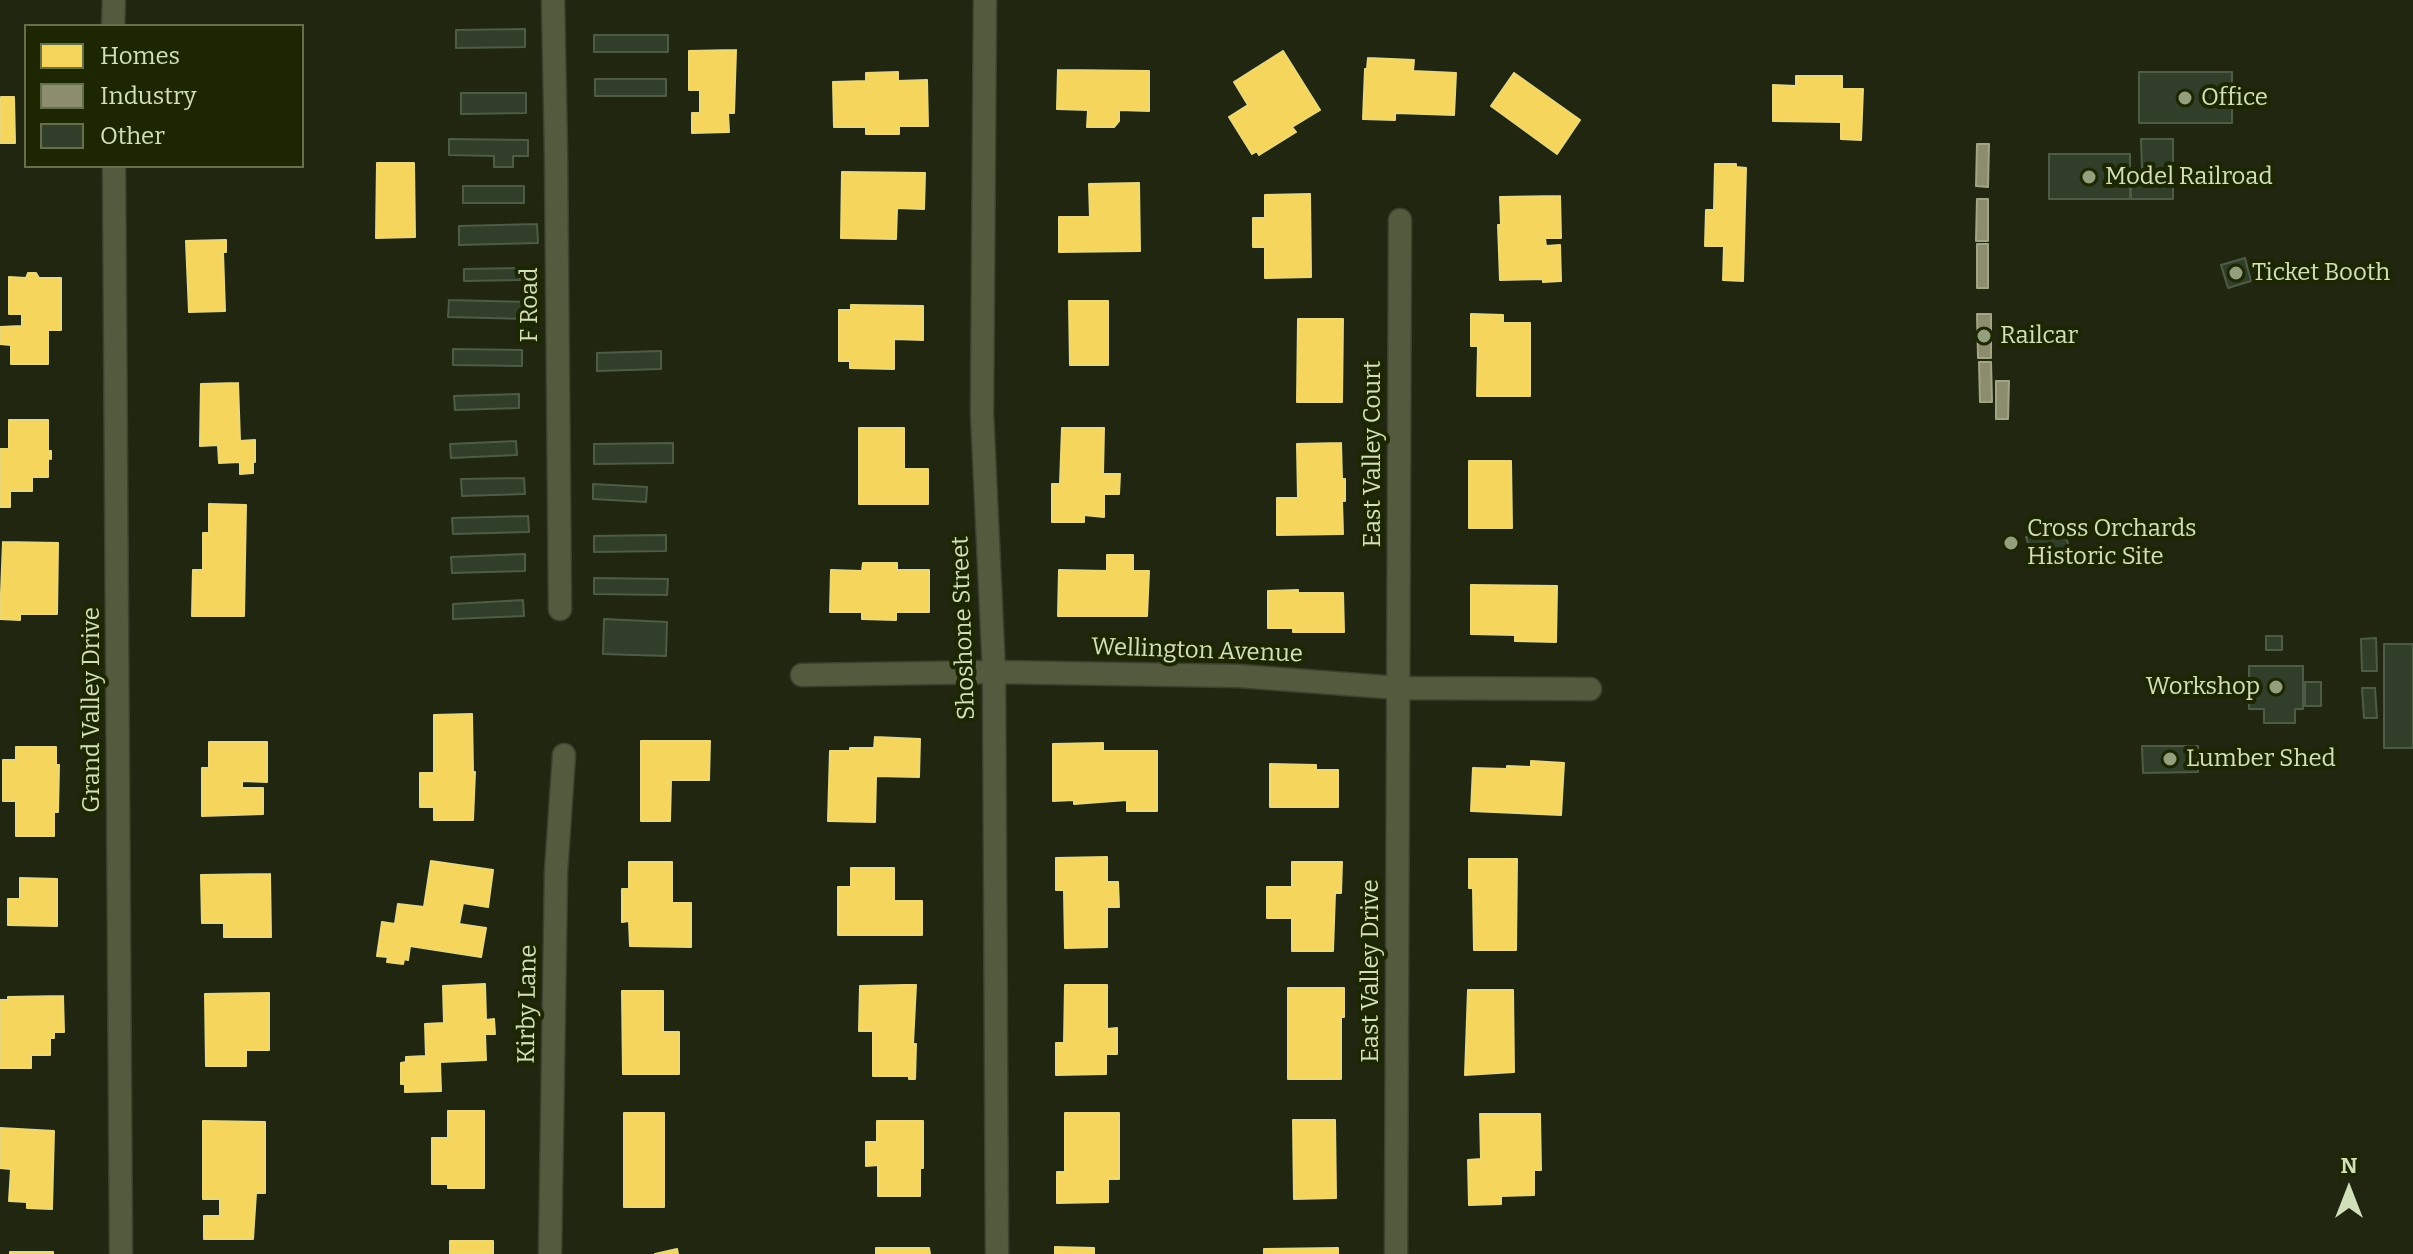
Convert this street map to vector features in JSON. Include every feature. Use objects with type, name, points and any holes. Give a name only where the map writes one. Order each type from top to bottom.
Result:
[{"type":"street","points":[[113,24],[114,0]]},
{"type":"street","name":"F Road","points":[[553,0],[560,609]]},
{"type":"street","name":"Shoshone Street","points":[[985,0],[982,413],[994,672],[997,1254]]},
{"type":"street","name":"Grand Valley Drive","points":[[114,168],[121,1254]]},
{"type":"street","name":"East Valley Court","points":[[1399,688],[1400,220]]},
{"type":"street","name":"Wellington Avenue","points":[[802,675],[994,672],[1239,676],[1399,688],[1590,689]]},
{"type":"street","name":"East Valley Drive","points":[[1396,1254],[1399,688]]},
{"type":"street","name":"Kirby Lane","points":[[550,1254],[556,872],[564,755]]},
{"type":"building: Homes","points":[[736,50],[734,113],[728,113],[729,132],[692,133],[692,113],[700,113],[700,90],[689,90],[689,51]]},
{"type":"building: Homes","points":[[1283,51],[1320,110],[1292,127],[1296,132],[1259,155],[1257,151],[1252,154],[1229,117],[1248,105],[1234,82]]},
{"type":"building: Homes","points":[[1368,58],[1414,60],[1413,71],[1456,73],[1454,115],[1395,113],[1395,120],[1363,119]]},
{"type":"building: Homes","points":[[1058,70],[1149,71],[1149,111],[1119,110],[1119,121],[1114,127],[1087,127],[1088,110],[1057,109]]},
{"type":"building: Homes","points":[[898,72],[898,81],[927,80],[928,126],[899,126],[899,134],[866,134],[866,127],[834,127],[833,82],[866,81],[866,73]]},
{"type":"building: Homes","points":[[1514,73],[1580,120],[1557,154],[1491,106]]},
{"type":"building: Homes","points":[[1796,76],[1842,76],[1842,89],[1863,89],[1861,140],[1841,139],[1841,122],[1773,121],[1773,85],[1796,86]]},
{"type":"building: Homes","points":[[1,97],[14,97],[15,143],[0,143]]},
{"type":"building: Homes","points":[[377,163],[414,163],[415,237],[376,238]]},
{"type":"building: Homes","points":[[1715,164],[1736,164],[1736,167],[1746,168],[1743,281],[1723,280],[1724,246],[1705,246],[1706,210],[1714,210]]},
{"type":"building: Homes","points":[[842,172],[925,173],[924,209],[897,208],[896,239],[841,238]]},
{"type":"building: Homes","points":[[1139,183],[1140,251],[1059,252],[1059,217],[1090,217],[1089,184]]},
{"type":"building: Homes","points":[[1310,194],[1311,277],[1265,278],[1265,247],[1253,247],[1253,218],[1265,218],[1265,195]]},
{"type":"building: Homes","points":[[1560,196],[1561,238],[1545,238],[1546,246],[1560,245],[1561,281],[1500,280],[1500,197]]},
{"type":"building: Homes","points":[[226,240],[226,252],[223,252],[225,311],[189,312],[186,241]]},
{"type":"building: Homes","points":[[28,273],[36,273],[39,278],[61,278],[61,330],[48,330],[48,364],[11,364],[11,345],[0,344],[0,327],[22,326],[22,314],[9,314],[9,277],[26,278]]},
{"type":"building: Homes","points":[[1069,301],[1108,301],[1108,365],[1070,365]]},
{"type":"building: Homes","points":[[851,305],[923,306],[923,340],[894,339],[894,369],[850,368],[850,361],[839,361],[839,310],[851,310]]},
{"type":"building: Homes","points":[[1471,314],[1503,315],[1503,323],[1530,323],[1530,396],[1477,396],[1478,346],[1471,346]]},
{"type":"building: Homes","points":[[1298,319],[1343,319],[1342,402],[1297,402]]},
{"type":"building: Homes","points":[[238,383],[240,441],[255,440],[253,473],[240,474],[240,462],[219,463],[218,445],[200,446],[201,384]]},
{"type":"building: Homes","points":[[9,420],[48,420],[51,459],[48,458],[48,477],[32,477],[32,491],[10,491],[10,507],[0,507],[0,449],[9,449]]},
{"type":"building: Homes","points":[[859,428],[904,428],[904,469],[928,469],[928,504],[859,504]]},
{"type":"building: Homes","points":[[1062,428],[1104,428],[1103,474],[1120,474],[1119,494],[1104,494],[1104,517],[1084,515],[1084,522],[1052,522],[1052,484],[1060,484]]},
{"type":"building: Homes","points":[[1341,443],[1342,479],[1345,479],[1343,534],[1277,535],[1277,498],[1298,498],[1297,444]]},
{"type":"building: Homes","points":[[1469,461],[1511,461],[1512,528],[1469,528]]},
{"type":"building: Homes","points":[[209,504],[246,505],[244,616],[192,616],[193,570],[203,570],[203,533],[209,533]]},
{"type":"building: Homes","points":[[3,542],[58,543],[57,614],[20,614],[20,620],[0,619]]},
{"type":"building: Homes","points":[[1107,555],[1133,555],[1133,571],[1149,571],[1147,616],[1058,616],[1059,570],[1107,571]]},
{"type":"building: Homes","points":[[863,563],[897,563],[897,570],[929,570],[929,612],[896,612],[896,620],[862,619],[862,612],[830,612],[831,570],[862,571]]},
{"type":"building: Homes","points":[[1471,585],[1557,586],[1556,642],[1515,641],[1515,635],[1471,634]]},
{"type":"building: Homes","points":[[1298,590],[1298,593],[1343,593],[1344,632],[1293,632],[1293,628],[1268,628],[1268,591]]},
{"type":"building: Homes","points":[[472,714],[475,772],[473,820],[434,820],[434,807],[420,807],[420,773],[434,773],[434,715]]},
{"type":"building: Homes","points":[[875,737],[920,739],[919,777],[876,776],[875,822],[828,821],[830,751],[874,748]]},
{"type":"building: Homes","points":[[641,741],[710,741],[709,780],[671,780],[670,821],[641,821]]},
{"type":"building: Homes","points":[[209,742],[267,742],[267,782],[242,781],[242,788],[263,788],[263,814],[202,816],[202,768],[209,768]]},
{"type":"building: Homes","points":[[1103,743],[1103,751],[1157,751],[1157,811],[1127,811],[1127,800],[1074,804],[1074,800],[1053,801],[1053,744]]},
{"type":"building: Homes","points":[[16,747],[56,747],[56,765],[59,765],[58,812],[54,812],[54,836],[16,836],[16,801],[3,801],[3,760],[16,760]]},
{"type":"building: Homes","points":[[1531,761],[1564,763],[1561,815],[1471,811],[1473,768],[1531,767]]},
{"type":"building: Homes","points":[[1270,764],[1316,765],[1316,770],[1338,770],[1338,807],[1270,807]]},
{"type":"building: Homes","points":[[1107,857],[1107,882],[1118,882],[1119,907],[1107,907],[1107,947],[1065,948],[1064,890],[1056,890],[1056,858]]},
{"type":"building: Homes","points":[[1469,859],[1517,859],[1516,950],[1474,950],[1473,888],[1469,888]]},
{"type":"building: Homes","points":[[431,861],[493,870],[488,907],[463,903],[459,924],[486,928],[481,957],[410,946],[408,960],[404,959],[403,964],[387,962],[388,957],[377,956],[382,922],[395,924],[398,904],[424,907]]},
{"type":"building: Homes","points":[[629,862],[672,862],[672,903],[691,903],[691,947],[630,946],[629,921],[622,922],[622,889],[629,889]]},
{"type":"building: Homes","points":[[1292,862],[1342,862],[1341,893],[1335,893],[1333,951],[1292,951],[1292,918],[1267,918],[1267,887],[1292,887]]},
{"type":"building: Homes","points":[[851,868],[894,868],[894,901],[922,901],[922,935],[838,935],[838,887],[851,887]]},
{"type":"building: Homes","points":[[270,874],[271,937],[224,937],[224,923],[202,923],[201,875]]},
{"type":"building: Homes","points":[[20,878],[57,879],[57,926],[8,925],[8,899],[20,899]]},
{"type":"building: Homes","points":[[485,984],[486,1020],[494,1019],[495,1034],[485,1034],[486,1060],[440,1062],[441,1091],[405,1092],[405,1084],[401,1084],[401,1063],[406,1062],[406,1057],[426,1056],[425,1024],[444,1023],[443,986]]},
{"type":"building: Homes","points":[[916,985],[915,1079],[909,1079],[909,1076],[873,1076],[873,1031],[859,1031],[860,986]]},
{"type":"building: Homes","points":[[1065,985],[1107,985],[1107,1029],[1117,1028],[1117,1054],[1106,1054],[1106,1074],[1056,1075],[1056,1043],[1064,1043]]},
{"type":"building: Homes","points":[[1288,988],[1344,988],[1341,1079],[1288,1079]]},
{"type":"building: Homes","points":[[1468,990],[1513,990],[1514,1072],[1465,1075]]},
{"type":"building: Homes","points":[[622,991],[663,991],[663,1032],[679,1032],[679,1074],[623,1074]]},
{"type":"building: Homes","points":[[269,993],[269,1050],[246,1050],[246,1066],[206,1066],[205,994]]},
{"type":"building: Homes","points":[[63,996],[64,1032],[54,1032],[54,1038],[50,1038],[50,1055],[31,1055],[31,1068],[0,1068],[0,1000],[8,1000],[8,997]]},
{"type":"building: Homes","points":[[448,1111],[484,1111],[484,1188],[448,1188],[448,1184],[432,1184],[432,1138],[448,1138]]},
{"type":"building: Homes","points":[[624,1113],[664,1113],[664,1207],[624,1207]]},
{"type":"building: Homes","points":[[1065,1113],[1119,1113],[1119,1179],[1108,1179],[1108,1202],[1057,1203],[1057,1172],[1065,1172]]},
{"type":"building: Homes","points":[[1480,1114],[1540,1114],[1541,1170],[1534,1170],[1534,1195],[1501,1196],[1501,1204],[1469,1205],[1468,1160],[1481,1159]]},
{"type":"building: Homes","points":[[1293,1120],[1335,1120],[1336,1198],[1294,1199]]},
{"type":"building: Homes","points":[[203,1121],[265,1122],[265,1193],[256,1193],[253,1239],[204,1239],[204,1216],[220,1216],[220,1199],[203,1199]]},
{"type":"building: Homes","points":[[877,1121],[923,1121],[920,1196],[878,1196],[878,1165],[866,1166],[866,1142],[877,1142]]},
{"type":"building: Homes","points":[[0,1128],[54,1131],[52,1209],[27,1208],[27,1202],[9,1201],[11,1169],[0,1168]]},
{"type":"building: Homes","points":[[450,1241],[493,1241],[493,1254],[450,1254]]},
{"type":"building: Homes","points":[[1055,1247],[1094,1248],[1094,1254],[1055,1254]]},
{"type":"building: Homes","points":[[876,1248],[929,1248],[930,1254],[876,1254]]},
{"type":"building: Homes","points":[[1338,1248],[1338,1254],[1264,1254],[1264,1249]]},
{"type":"building: Homes","points":[[677,1249],[678,1254],[655,1254]]},
{"type":"building: Homes","points":[[53,1252],[53,1254],[10,1254]]},
{"type":"building: Industry","points":[[1977,144],[1989,144],[1988,187],[1976,186]]},
{"type":"building: Industry","points":[[1977,199],[1988,199],[1988,241],[1976,241]]},
{"type":"building: Industry","points":[[1977,244],[1988,244],[1988,288],[1977,288]]},
{"type":"building: Industry","name":"Railcar","points":[[1977,314],[1991,314],[1991,358],[1978,358]]},
{"type":"building: Industry","name":"Railcar","points":[[1979,362],[1991,362],[1992,402],[1980,402]]},
{"type":"building: Industry","name":"Railcar","points":[[1996,381],[2009,381],[2008,419],[1996,419]]},
{"type":"building: Other","points":[[525,29],[525,47],[456,48],[456,30]]},
{"type":"building: Other","points":[[594,35],[668,35],[668,52],[594,52]]},
{"type":"building: Other","name":"Office","points":[[2139,72],[2232,72],[2232,123],[2139,123]]},
{"type":"building: Other","points":[[595,79],[666,79],[666,96],[595,96]]},
{"type":"building: Other","points":[[461,93],[526,93],[526,113],[461,114]]},
{"type":"building: Other","points":[[449,139],[528,140],[528,156],[513,156],[513,167],[494,167],[494,156],[449,155]]},
{"type":"building: Other","points":[[2141,139],[2173,139],[2173,199],[2131,199],[2131,170],[2142,170]]},
{"type":"building: Other","name":"Model Railroad","points":[[2049,154],[2130,154],[2130,199],[2049,199]]},
{"type":"building: Other","points":[[463,186],[524,186],[524,203],[463,203]]},
{"type":"building: Other","points":[[537,224],[538,243],[459,245],[459,226]]},
{"type":"building: Other","name":"Ticket Booth","points":[[2245,258],[2251,281],[2228,288],[2221,265]]},
{"type":"building: Other","points":[[520,268],[520,280],[464,281],[464,269]]},
{"type":"building: Other","points":[[449,300],[528,302],[528,319],[448,317]]},
{"type":"building: Other","points":[[453,349],[522,350],[522,366],[453,365]]},
{"type":"building: Other","points":[[661,351],[661,369],[597,371],[597,353]]},
{"type":"building: Other","points":[[519,394],[519,408],[455,410],[454,396]]},
{"type":"building: Other","points":[[516,441],[517,455],[451,458],[450,444]]},
{"type":"building: Other","points":[[673,443],[673,463],[594,464],[594,444]]},
{"type":"building: Other","points":[[524,478],[525,494],[462,496],[461,479]]},
{"type":"building: Other","points":[[593,484],[647,487],[646,502],[593,499]]},
{"type":"building: Other","points":[[528,516],[529,532],[453,534],[452,518]]},
{"type":"building: Other","points":[[2063,526],[2070,551],[2034,562],[2026,537]]},
{"type":"building: Other","points":[[666,535],[666,551],[594,552],[594,536]]},
{"type":"building: Other","points":[[525,554],[525,571],[452,573],[451,557]]},
{"type":"building: Other","points":[[594,578],[668,579],[667,595],[594,594]]},
{"type":"building: Other","points":[[523,600],[524,616],[453,619],[453,604]]},
{"type":"building: Other","points":[[604,619],[667,622],[666,656],[603,654]]},
{"type":"building: Other","points":[[2266,636],[2282,636],[2282,650],[2266,650]]},
{"type":"building: Other","points":[[2376,638],[2377,671],[2362,671],[2361,639]]},
{"type":"building: Other","points":[[2384,644],[2413,644],[2413,748],[2384,748]]},
{"type":"building: Other","name":"Workshop","points":[[2249,666],[2303,666],[2303,709],[2295,709],[2295,723],[2264,723],[2264,709],[2249,709]]},
{"type":"building: Other","points":[[2305,682],[2321,682],[2321,706],[2305,706]]},
{"type":"building: Other","points":[[2362,688],[2375,688],[2377,718],[2364,718]]},
{"type":"building: Other","name":"Lumber Shed","points":[[2142,746],[2198,746],[2198,772],[2143,773]]},
{"type":"place","name":"Office","points":[[2185,98]]},
{"type":"place","name":"Model Railroad","points":[[2089,177]]},
{"type":"place","name":"Ticket Booth","points":[[2236,273]]},
{"type":"place","name":"Railcar","points":[[1984,336]]},
{"type":"place","name":"Cross Orchards Historic Site","points":[[2011,543]]},
{"type":"place","name":"Workshop","points":[[2276,687]]},
{"type":"place","name":"Lumber Shed","points":[[2170,759]]}]
